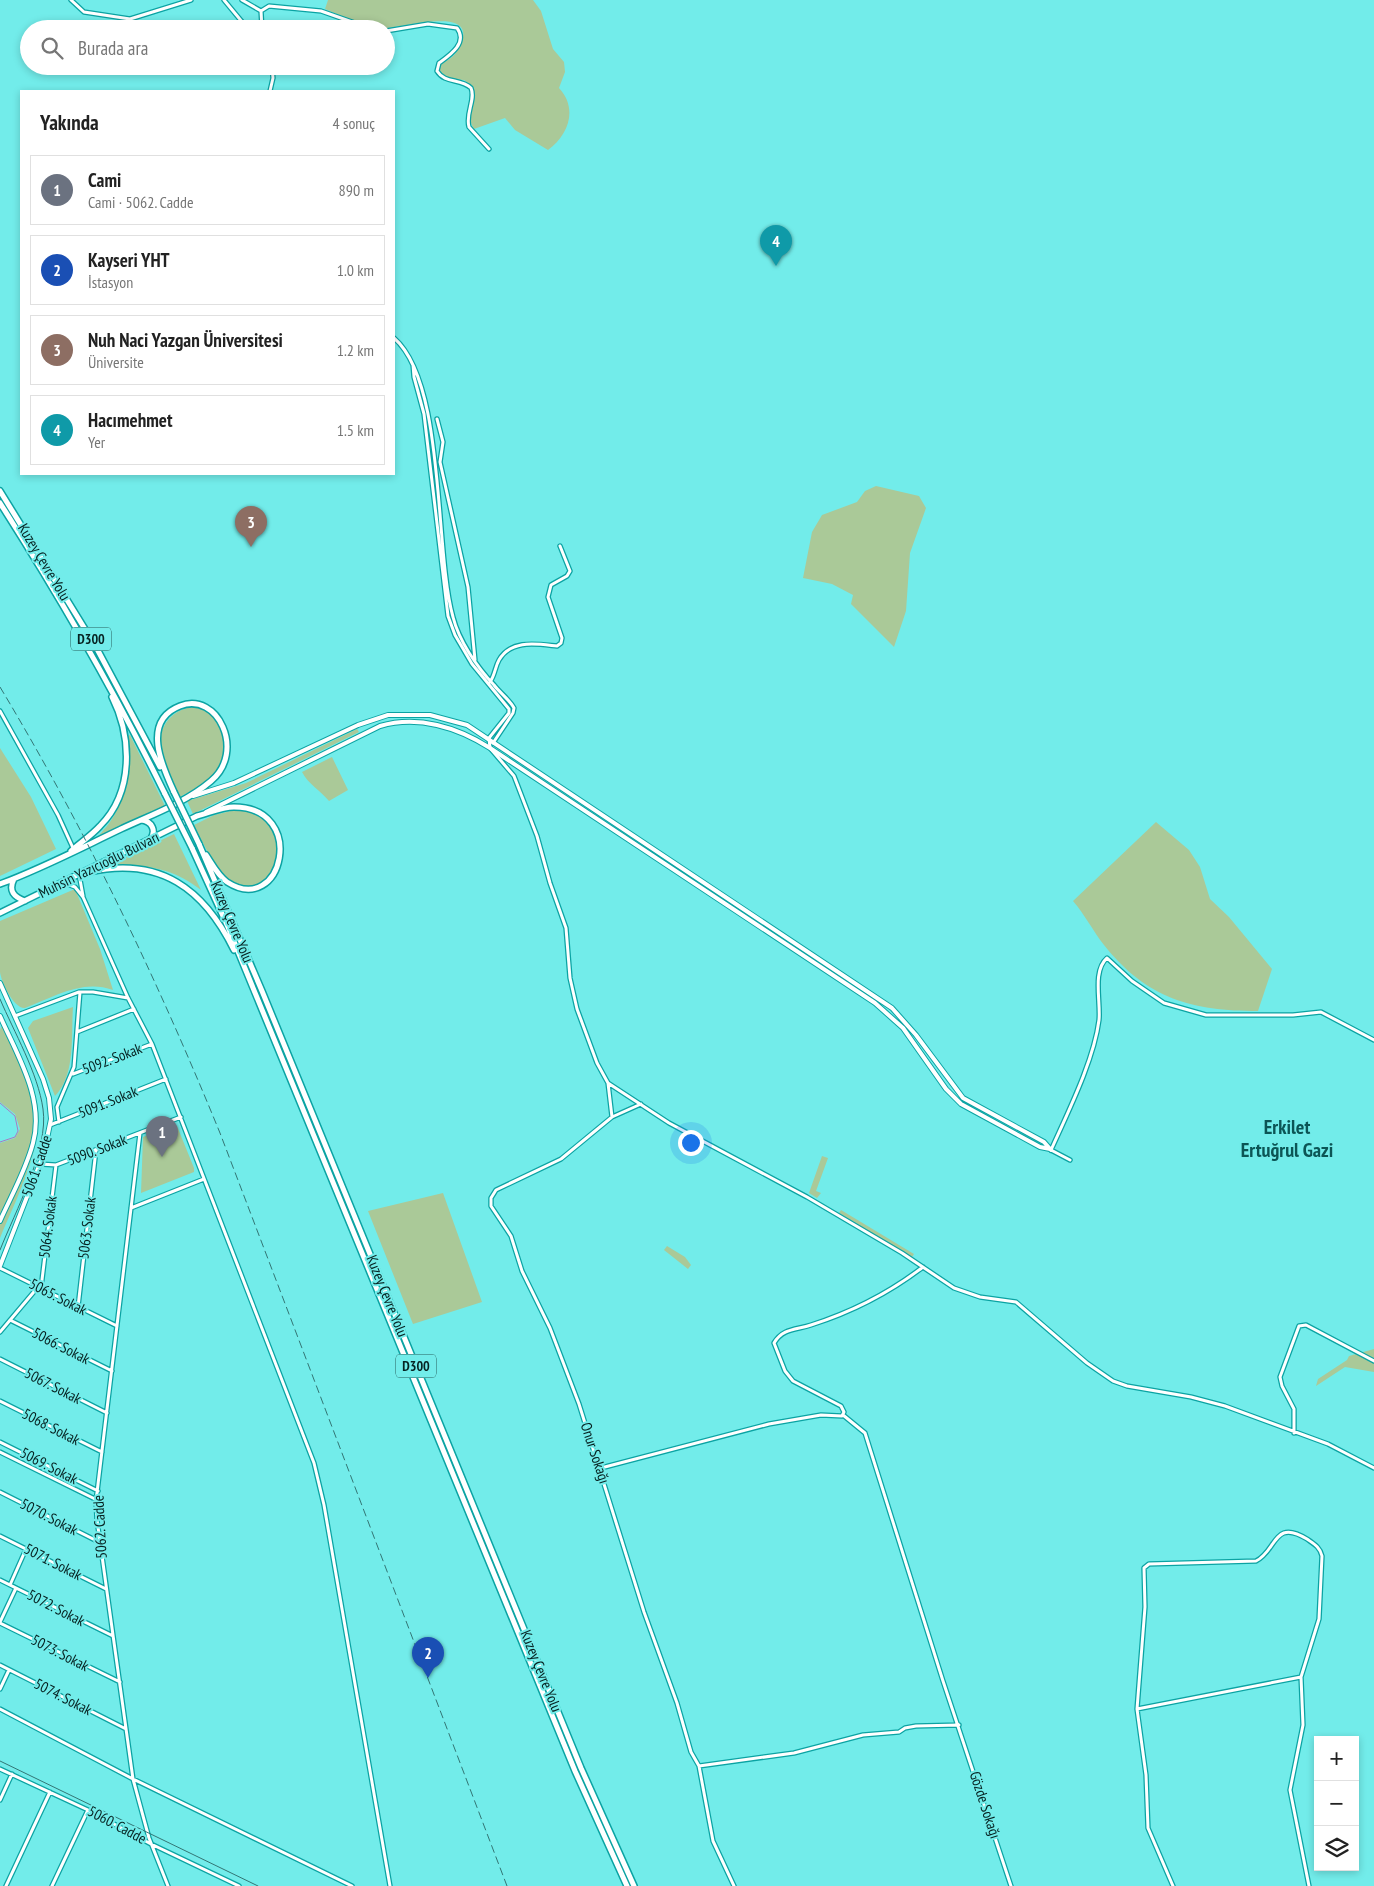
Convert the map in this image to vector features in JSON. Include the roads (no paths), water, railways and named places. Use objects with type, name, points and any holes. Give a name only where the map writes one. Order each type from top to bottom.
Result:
[{"type":"highway","name":"Kuzey Çevre Yolu","points":[[0,491],[96,647],[174,792]]},
{"type":"highway","name":"Kuzey Çevre Yolu","points":[[0,502],[82,638],[138,739],[192,848],[255,994],[553,1718],[627,1886]]},
{"type":"highway","points":[[65,856],[100,827],[112,811],[123,783],[126,760],[125,733],[120,718],[82,638]]},
{"type":"highway","name":"Muhsin Yazıcıoğlu Bulvarı","points":[[0,884],[65,856],[186,798],[217,776],[227,758],[228,749],[225,730],[207,708],[198,705],[189,704],[172,710],[165,717],[158,730],[159,754],[174,792]]},
{"type":"highway","name":"D300","points":[[174,792],[199,844]]},
{"type":"highway","name":"Muhsin Yazıcıoğlu Bulvarı","points":[[0,912],[26,901],[197,816],[233,807],[247,808],[259,812],[268,820],[277,833],[281,857],[277,871],[266,882],[252,888],[243,888],[227,882],[220,876],[199,844]]},
{"type":"highway","points":[[139,821],[148,822],[153,827],[153,834],[150,840]]},
{"type":"highway","name":"Kuzey Çevre Yolu","points":[[199,844],[266,1000],[581,1768],[634,1886]]},
{"type":"highway","points":[[79,874],[106,869],[142,869],[161,874],[188,888],[203,901],[218,921],[255,994]]},
{"type":"highway","points":[[14,879],[11,887],[12,893],[16,898],[26,901]]},
{"type":"street","points":[[71,0],[84,12],[130,19],[191,0]]},
{"type":"street","points":[[224,0],[241,20]]},
{"type":"street","points":[[242,0],[261,11]]},
{"type":"street","points":[[261,11],[269,6],[318,10],[346,20]]},
{"type":"street","points":[[261,11],[262,20]]},
{"type":"street","points":[[395,30],[428,24],[457,28],[460,33],[458,47],[439,63],[437,71],[445,79],[463,83],[471,88],[473,97],[468,112],[469,127],[489,149]]},
{"type":"street","points":[[270,90],[271,75]]},
{"type":"street","points":[[395,339],[407,352],[417,371],[428,412],[452,612],[456,627],[475,661],[490,682],[512,704],[514,710],[490,748]]},
{"type":"street","points":[[413,365],[414,377],[424,414],[449,620],[477,672],[509,709],[509,713],[489,738],[490,748],[514,776],[537,836],[550,883],[566,928],[570,978],[577,1008],[597,1064],[608,1083],[612,1117]]},
{"type":"street","points":[[437,419],[443,442],[440,462],[469,594],[475,661]]},
{"type":"street","points":[[490,682],[500,658],[511,648],[526,644],[557,646],[562,643],[548,594],[551,585],[567,576],[570,571],[560,546]]},
{"type":"street","points":[[0,711],[58,815],[74,848]]},
{"type":"street","points":[[186,798],[234,783],[352,728],[388,715],[410,713],[442,717],[470,726],[892,1008],[916,1035],[963,1098],[1044,1142],[1051,1150]]},
{"type":"street","points":[[197,816],[246,790],[385,724],[409,722],[436,724],[464,734],[490,748],[875,1004],[903,1028],[946,1089],[961,1104],[1040,1147],[1051,1150],[1070,1160]]},
{"type":"street","points":[[79,874],[83,897],[128,998],[152,1044],[166,1079],[318,1476],[390,1886]]},
{"type":"street","points":[[62,882],[71,883],[83,897]]},
{"type":"street","points":[[1051,1150],[1094,1044],[1100,1011],[1099,970],[1107,958],[1132,981],[1164,1002],[1206,1015],[1293,1016],[1321,1012],[1374,1040]]},
{"type":"street","name":"5061. Cadde","points":[[0,983],[46,1085],[50,1105],[50,1125],[46,1147],[0,1267]]},
{"type":"street","points":[[15,1016],[80,992],[93,992],[128,998]]},
{"type":"street","points":[[60,1122],[57,1107],[72,1074],[80,992]]},
{"type":"street","points":[[77,1032],[134,1009]]},
{"type":"street","name":"5061. Cadde","points":[[0,1016],[31,1088],[36,1120],[31,1148],[0,1221]]},
{"type":"street","name":"5092. Sokak","points":[[72,1074],[152,1044]]},
{"type":"street","name":"5091. Sokak","points":[[50,1125],[166,1079]]},
{"type":"street","points":[[608,1083],[669,1124],[807,1197],[963,1292],[980,1297],[1016,1302],[1094,1368],[1120,1384],[1214,1403],[1328,1444],[1374,1468]]},
{"type":"street","name":"Onur Sokağı","points":[[641,1104],[612,1117],[570,1154],[536,1173],[498,1189],[490,1201],[492,1208],[510,1236],[526,1280],[560,1351],[601,1468],[644,1612],[677,1703],[691,1752],[699,1766],[712,1841],[734,1886]]},
{"type":"street","name":"5090. Sokak","points":[[40,1164],[56,1165],[181,1117]]},
{"type":"street","name":"5062. Cadde","points":[[140,1133],[97,1500],[99,1542],[133,1779],[151,1844],[168,1886]]},
{"type":"street","name":"5063. Sokak","points":[[78,1307],[96,1150]]},
{"type":"street","name":"5064. Sokak","points":[[39,1288],[56,1165]]},
{"type":"street","points":[[131,1208],[204,1179]]},
{"type":"street","name":"5065. Sokak","points":[[0,1267],[117,1326]]},
{"type":"street","name":"Gözde Sokağı","points":[[923,1267],[900,1284],[868,1302],[819,1322],[786,1331],[774,1343],[785,1371],[793,1382],[841,1406],[844,1415],[865,1433],[940,1672],[1011,1886]]},
{"type":"street","points":[[0,1332],[39,1288]]},
{"type":"street","name":"5066. Sokak","points":[[10,1320],[112,1371]]},
{"type":"street","points":[[1294,1433],[1294,1409],[1282,1386],[1280,1377],[1299,1326],[1306,1325],[1374,1362]]},
{"type":"street","name":"5067. Sokak","points":[[0,1359],[107,1413]]},
{"type":"street","name":"5068. Sokak","points":[[0,1401],[102,1452]]},
{"type":"street","points":[[601,1468],[769,1424],[820,1416],[839,1417],[844,1415]]},
{"type":"street","name":"5069. Sokak","points":[[0,1442],[98,1491]]},
{"type":"street","name":"5069. Sokak","points":[[0,1452],[97,1500]]},
{"type":"street","name":"5070. Sokak","points":[[0,1492],[99,1542]]},
{"type":"street","points":[[1173,1886],[1148,1828],[1146,1775],[1137,1709],[1145,1607],[1144,1566],[1149,1564],[1256,1561],[1262,1557],[1278,1536],[1285,1532],[1304,1538],[1318,1547],[1322,1554],[1319,1619],[1301,1677],[1304,1720],[1291,1779],[1290,1797],[1309,1886]]},
{"type":"street","name":"5071. Sokak","points":[[0,1536],[106,1589]]},
{"type":"street","points":[[10,1585],[26,1549]]},
{"type":"street","name":"5072. Sokak","points":[[0,1580],[113,1636]]},
{"type":"street","points":[[0,1624],[16,1588]]},
{"type":"street","name":"5073. Sokak","points":[[0,1624],[120,1682]]},
{"type":"street","name":"5074. Sokak","points":[[0,1666],[126,1729]]},
{"type":"street","points":[[0,1689],[9,1670]]},
{"type":"street","points":[[1137,1709],[1301,1677]]},
{"type":"street","points":[[0,1709],[133,1779],[352,1886]]},
{"type":"street","points":[[699,1766],[794,1753],[863,1735],[879,1732],[897,1733],[916,1726],[959,1725]]},
{"type":"street","name":"5060. Cadde","points":[[0,1769],[88,1810],[151,1844],[239,1886]]},
{"type":"street","points":[[0,1800],[12,1774]]},
{"type":"street","points":[[6,1886],[50,1792]]},
{"type":"street","points":[[52,1886],[88,1810]]},
{"type":"waterway","points":[[0,1103],[15,1116],[18,1131],[15,1137],[0,1142]]},
{"type":"tram line","points":[[0,999],[36,1081],[43,1109],[41,1143],[36,1161],[0,1250]]},
{"type":"tram line","points":[[0,1761],[258,1886]]},
{"type":"railway","points":[[0,687],[32,741],[91,850],[119,906],[196,1075],[220,1133],[507,1886]]},
{"type":"place","name":"Hacımehmet","points":[[776,266]]},
{"type":"place","name":"Nuh Naci Yazgan Üniversitesi","points":[[251,547]]},
{"type":"place","name":"Cami","points":[[162,1157]]},
{"type":"place","name":"Kayseri YHT","points":[[428,1678]]},
{"type":"district","name":"Erkilet Ertuğrul Gazi","points":[[1287,1138]]}]
